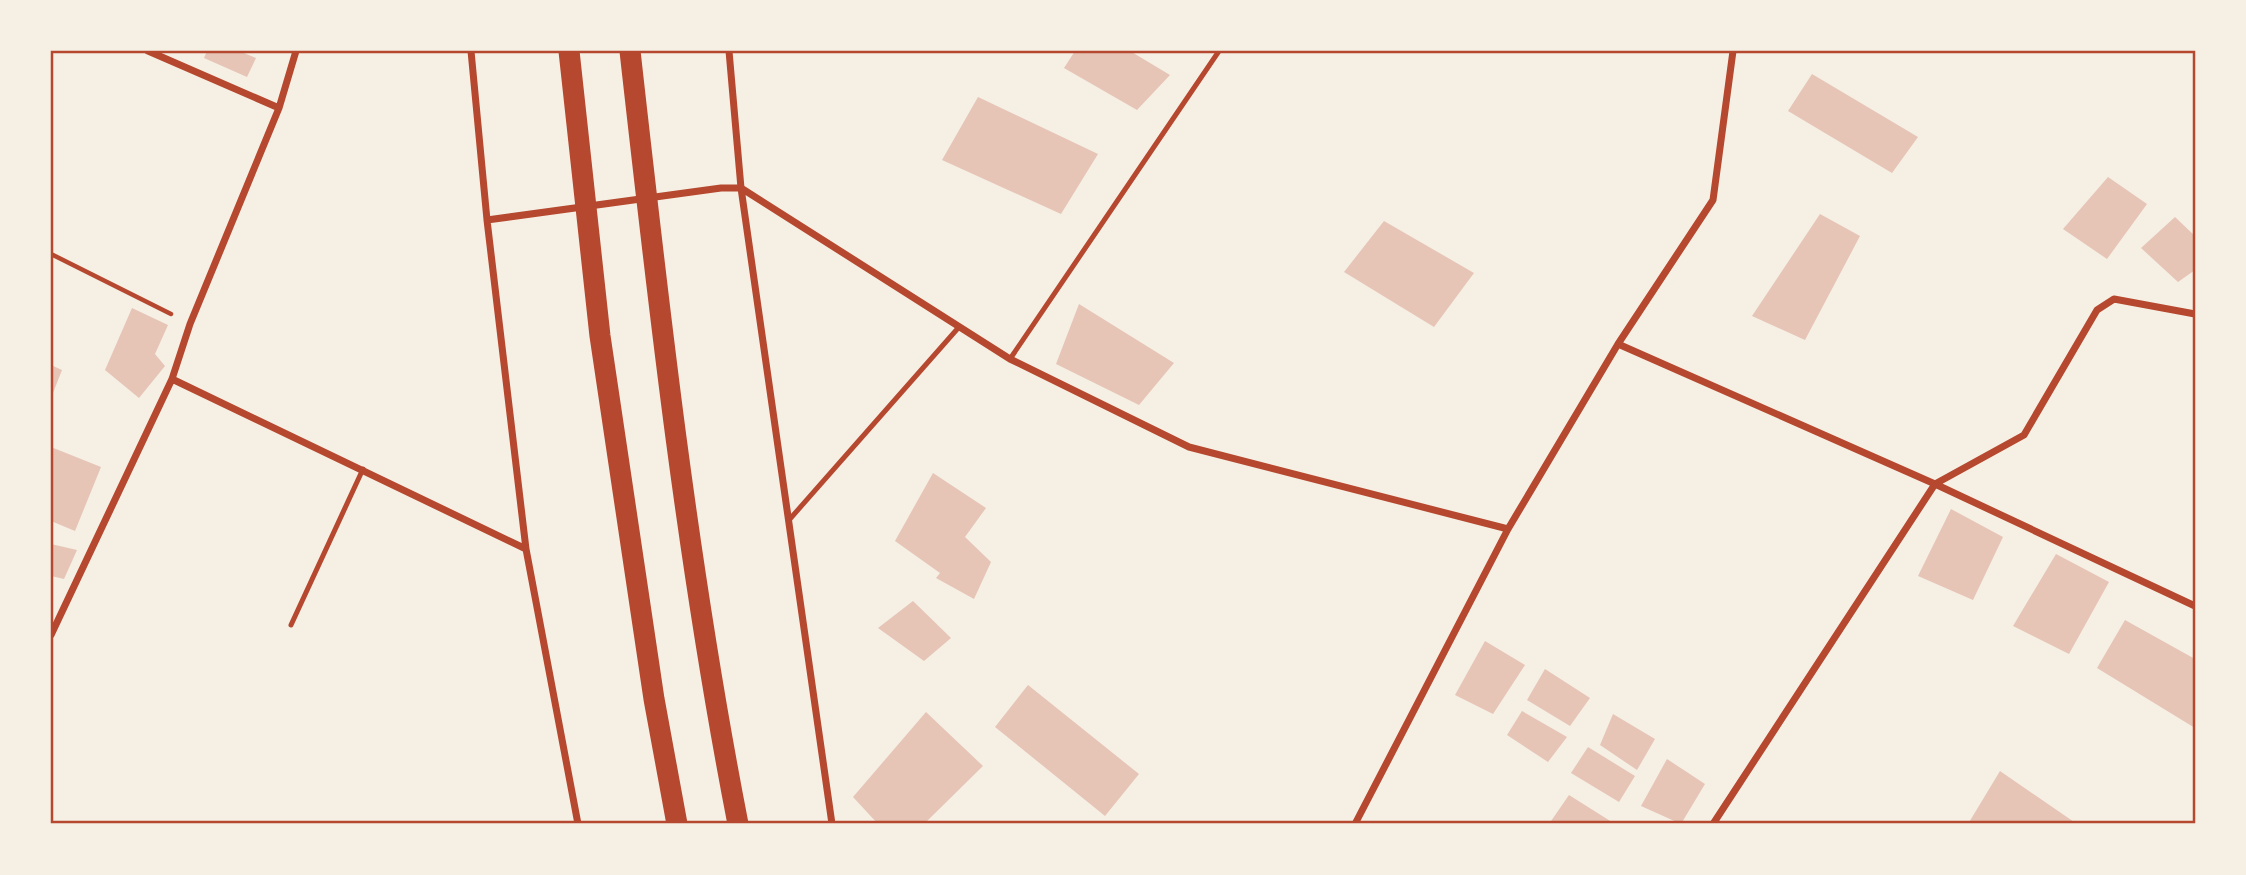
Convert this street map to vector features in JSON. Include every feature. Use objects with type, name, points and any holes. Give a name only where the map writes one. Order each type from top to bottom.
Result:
[{"type":"highway","points":[[569,51],[600,336],[654,699],[677,824]]},
{"type":"highway","points":[[630,51],[663,342],[707,662],[738,824]]},
{"type":"street","points":[[148,51],[279,108]]},
{"type":"street","points":[[51,635],[172,379],[190,324],[279,108],[296,51]]},
{"type":"street","points":[[471,51],[487,220],[526,549],[578,824]]},
{"type":"street","points":[[729,51],[741,188],[830,824]]},
{"type":"street","points":[[1355,824],[1508,529],[1618,344],[1713,200],[1733,51]]},
{"type":"street","points":[[487,220],[721,188],[741,188],[1010,359],[1189,447],[1508,529]]},
{"type":"street","points":[[1713,824],[1935,484],[2024,435],[2097,310],[2114,299],[2194,312]]},
{"type":"street","points":[[1618,344],[1935,484],[2195,606]]},
{"type":"street","points":[[172,379],[526,549]]},
{"type":"lane","points":[[1010,359],[1219,51]]},
{"type":"lane","points":[[789,520],[959,327]]},
{"type":"lane","points":[[291,625],[363,469]]},
{"type":"path","points":[[51,254],[190,324]]},
{"type":"building","points":[[207,51],[239,51],[256,58],[247,77],[204,58]]},
{"type":"building","points":[[1075,51],[1130,51],[1170,75],[1137,110],[1064,68]]},
{"type":"building","points":[[1812,74],[1918,137],[1892,173],[1788,111]]},
{"type":"building","points":[[978,97],[1098,154],[1061,214],[942,160]]},
{"type":"building","points":[[2108,177],[2147,204],[2107,259],[2063,229]]},
{"type":"building","points":[[1820,214],[1860,236],[1805,340],[1752,316]]},
{"type":"building","points":[[2175,217],[2195,236],[2195,270],[2178,282],[2141,248]]},
{"type":"building","points":[[1384,221],[1474,273],[1434,327],[1344,272]]},
{"type":"building","points":[[1079,304],[1174,363],[1139,405],[1056,364]]},
{"type":"building","points":[[132,308],[168,325],[155,354],[165,366],[139,398],[105,370]]},
{"type":"building","points":[[51,365],[62,370],[51,398]]},
{"type":"building","points":[[51,447],[101,467],[75,531],[51,521]]},
{"type":"building","points":[[933,473],[986,508],[965,537],[991,562],[974,599],[936,578],[940,573],[895,541]]},
{"type":"building","points":[[1951,509],[2003,537],[1973,600],[1918,576]]},
{"type":"building","points":[[51,544],[77,550],[64,579],[51,576]]},
{"type":"building","points":[[2056,554],[2109,582],[2069,654],[2013,626]]},
{"type":"building","points":[[913,601],[951,638],[924,661],[878,628]]},
{"type":"building","points":[[2125,620],[2195,659],[2195,728],[2097,668]]},
{"type":"building","points":[[1485,641],[1525,665],[1493,714],[1455,695]]},
{"type":"building","points":[[1545,669],[1590,698],[1570,726],[1527,700]]},
{"type":"building","points":[[1028,685],[1139,774],[1105,816],[995,727]]},
{"type":"building","points":[[1522,711],[1567,737],[1548,762],[1507,735]]},
{"type":"building","points":[[926,712],[983,766],[924,824],[878,824],[853,797]]},
{"type":"building","points":[[1613,714],[1655,739],[1637,770],[1600,745]]},
{"type":"building","points":[[1588,747],[1635,776],[1619,802],[1571,773]]},
{"type":"building","points":[[1667,759],[1705,784],[1681,824],[1641,806]]},
{"type":"building","points":[[2000,771],[2077,824],[1968,824]]},
{"type":"building","points":[[1569,795],[1615,824],[1549,824]]}]
